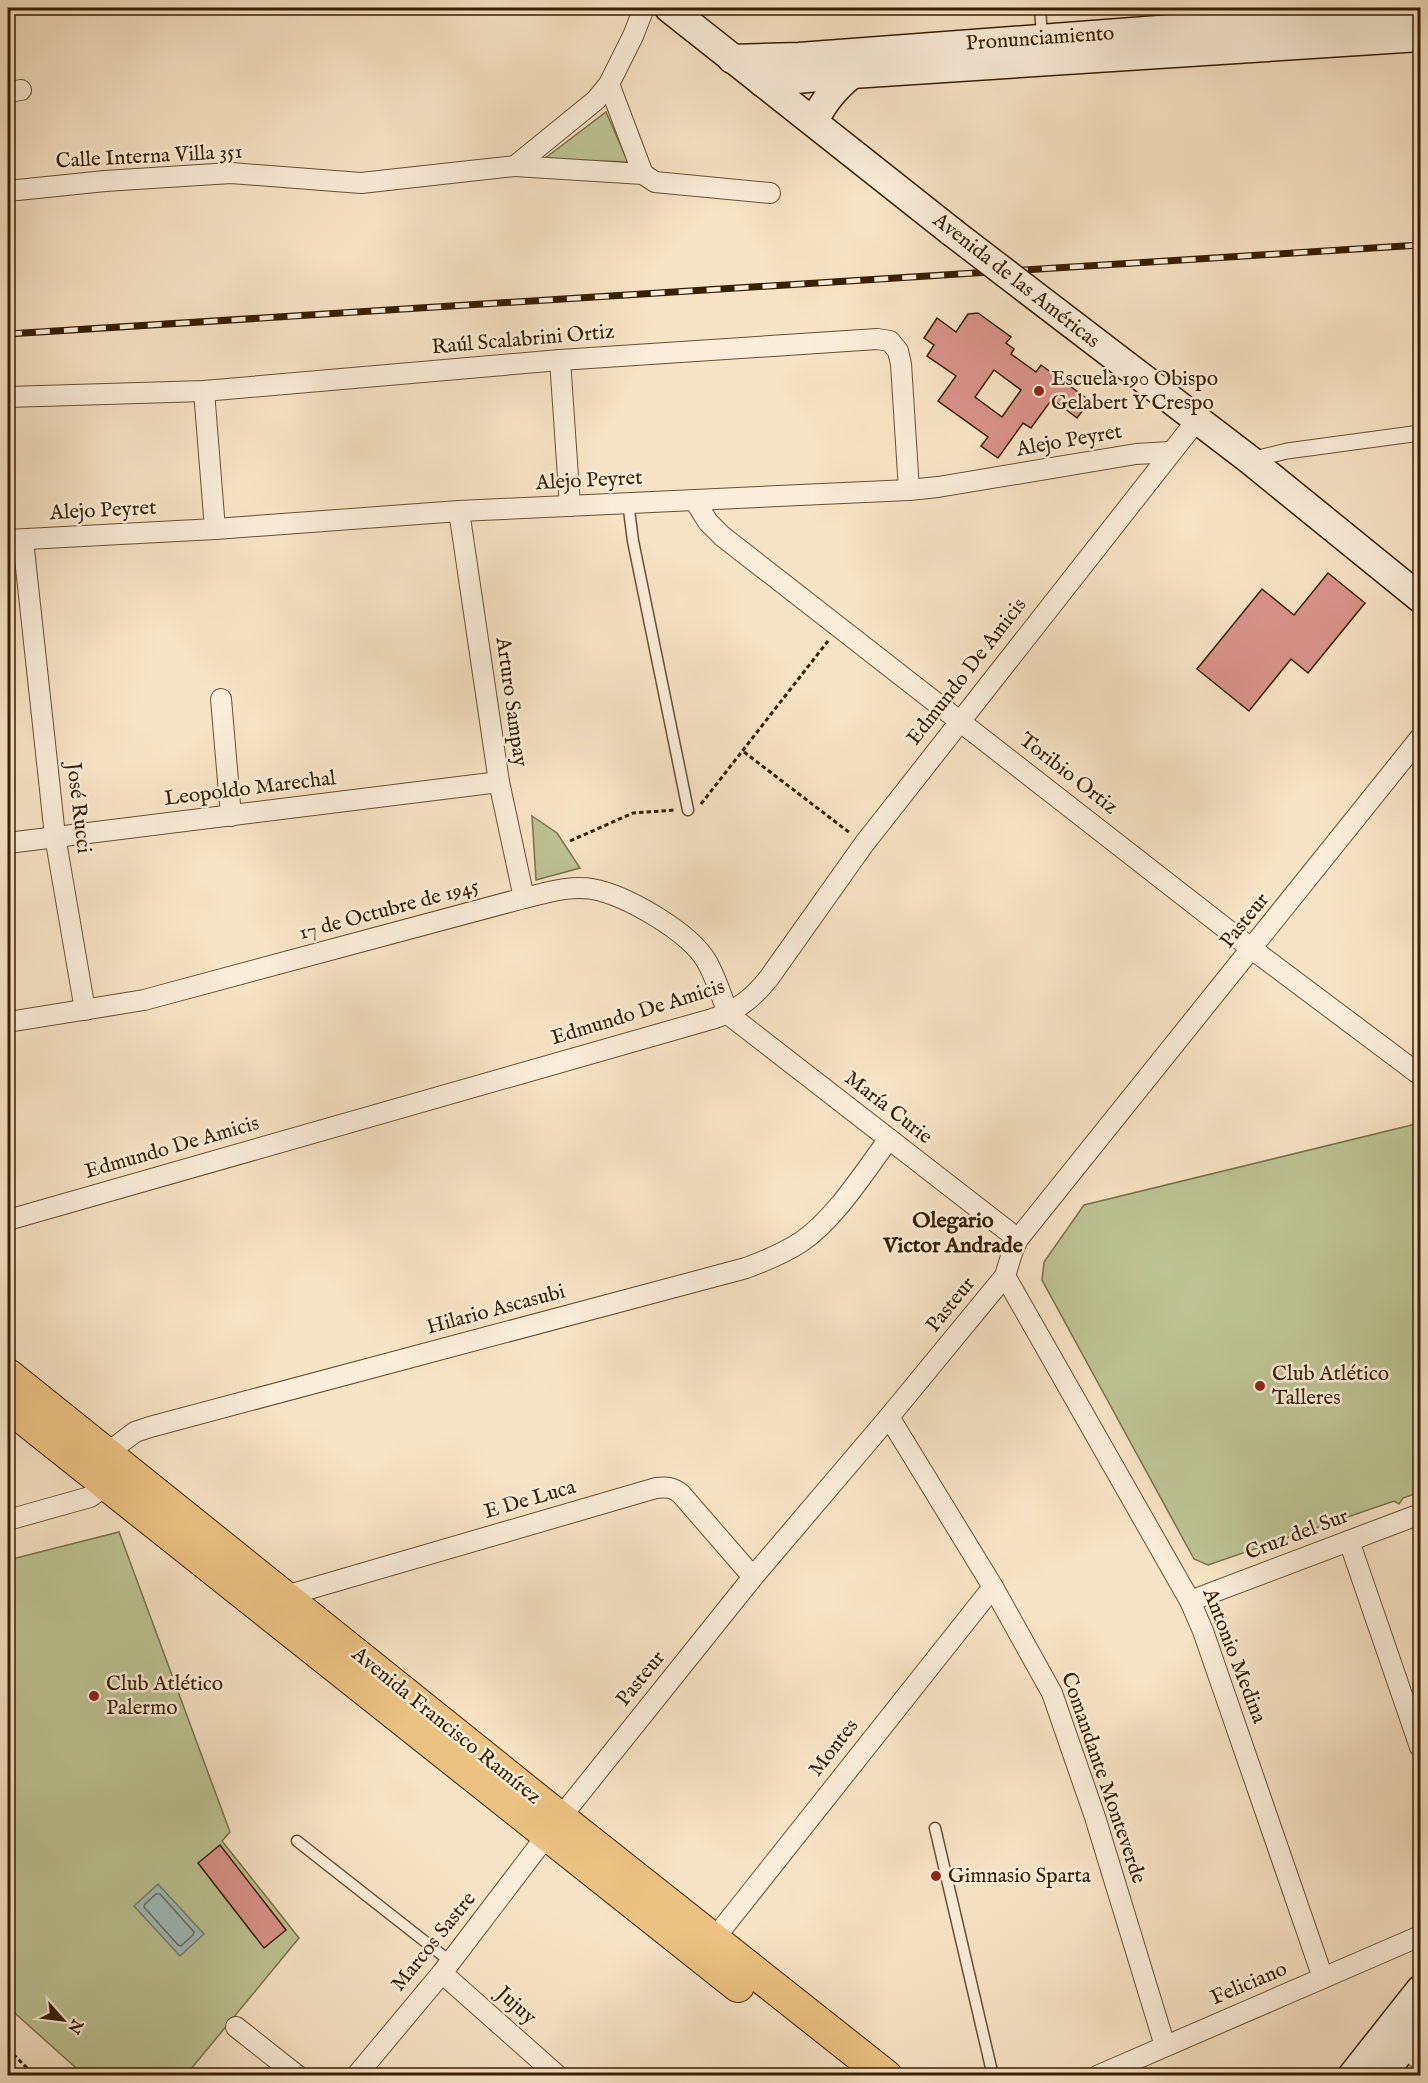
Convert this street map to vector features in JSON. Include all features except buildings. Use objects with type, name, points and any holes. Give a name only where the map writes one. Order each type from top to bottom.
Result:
[{"type":"main road","name":"Avenida de las Américas","points":[[669,8],[1025,288],[1250,460],[1420,598]]},
{"type":"main road","name":"Pronunciamiento","points":[[732,58],[799,57],[1042,39],[1226,16],[1420,14]]},
{"type":"main road","name":"Pronunciamiento","points":[[762,82],[852,74],[1420,37]]},
{"type":"main road","points":[[814,121],[824,101],[852,74]]},
{"type":"main road","name":"Avenida Francisco Ramírez","points":[[8,1375],[285,1596],[554,1827],[852,2076]]},
{"type":"main road","name":"Avenida Francisco Ramírez","points":[[8,1406],[106,1486],[554,1827],[714,1939],[886,2076]]},
{"type":"main road","points":[[1352,2076],[1420,1990]]},
{"type":"main road","points":[[1381,2076],[1415,2044]]},
{"type":"street","points":[[515,166],[597,100],[609,84],[644,8]]},
{"type":"street","points":[[609,84],[643,174]]},
{"type":"street","name":"Calle Interna Villa 351","points":[[8,191],[105,181],[231,173],[361,183],[515,166],[643,174],[655,182],[770,193]]},
{"type":"street","name":"Raúl Scalabrini Ortiz","points":[[8,397],[204,391],[560,360],[877,339],[890,341],[898,351],[901,364],[909,490]]},
{"type":"street","points":[[560,360],[570,506]]},
{"type":"street","points":[[204,391],[216,529]]},
{"type":"street","name":"Edmundo De Amicis","points":[[8,1220],[728,1014],[755,995],[770,978],[864,844],[1197,420]]},
{"type":"street","points":[[1250,460],[1287,451],[1420,433]]},
{"type":"street","name":"Alejo Peyret","points":[[15,540],[216,529],[459,511],[938,488],[1136,454],[1170,452]]},
{"type":"street","name":"Toribio Ortiz","points":[[695,501],[708,522],[722,536],[1252,950],[1420,1076]]},
{"type":"street","name":"Arturo Sampay","points":[[459,511],[499,782],[524,898]]},
{"type":"street","name":"José Rucci","points":[[15,540],[56,836],[85,1010]]},
{"type":"street","points":[[221,699],[231,816]]},
{"type":"street","name":"Pasteur","points":[[554,1827],[753,1577],[1005,1276],[1018,1239],[1420,738]]},
{"type":"street","name":"Leopoldo Marechal","points":[[8,843],[499,782]]},
{"type":"street","name":"17 de Octubre de 1945","points":[[8,1022],[144,1000],[524,898],[570,888],[591,888],[633,902],[696,947],[707,962],[728,1014]]},
{"type":"street","name":"María Curie","points":[[728,1014],[1018,1239]]},
{"type":"street","name":"Hilario Ascasubi","points":[[106,1454],[135,1432],[150,1427],[758,1264],[780,1255],[803,1240],[818,1226],[838,1205],[889,1139]]},
{"type":"street","name":"Antonio Medina","points":[[1005,1276],[1190,1601],[1203,1631],[1323,1978]]},
{"type":"street","name":"Comandante Monteverde","points":[[889,1417],[993,1587],[1042,1674],[1061,1716],[1095,1817],[1165,2046]]},
{"type":"street","points":[[106,1454],[106,1486]]},
{"type":"street","points":[[8,1520],[90,1497],[106,1486],[147,1487]]},
{"type":"street","name":"E De Luca","points":[[285,1596],[656,1488],[667,1487],[675,1489],[691,1505],[753,1577]]},
{"type":"street","name":"Cruz del Sur","points":[[1190,1601],[1420,1514]]},
{"type":"street","points":[[1349,1541],[1420,1747]]},
{"type":"street","name":"Montes","points":[[714,1939],[993,1587]]},
{"type":"street","name":"Marcos Sastre","points":[[356,2076],[447,1967],[554,1827]]},
{"type":"street","name":"Feliciano","points":[[1096,2076],[1420,1936]]},
{"type":"street","name":"Jujuy","points":[[447,1967],[558,2076]]},
{"type":"street","points":[[236,2027],[298,2076]]},
{"type":"lane","points":[[1040,8],[1042,39]]},
{"type":"lane","points":[[628,502],[688,810]]},
{"type":"lane","points":[[935,1828],[993,2076]]},
{"type":"lane","points":[[297,1841],[447,1967]]},
{"type":"path","points":[[570,841],[633,813],[688,810],[699,807],[744,752],[838,628]]},
{"type":"path","points":[[744,752],[864,844]]},
{"type":"path","points":[[8,2049],[35,2076]]},
{"type":"green space","points":[[606,112],[628,162],[544,159]]},
{"type":"green space","points":[[532,816],[557,833],[580,868],[536,880]]},
{"type":"green space","name":"Club Atlético Talleres","points":[[1420,1123],[1420,1492],[1403,1498],[1399,1504],[1394,1501],[1208,1565],[1194,1559],[1042,1280],[1044,1262],[1084,1205]]},
{"type":"green space","name":"Club Atlético Palermo","points":[[119,1532],[230,1832],[222,1841],[299,1938],[186,2075],[84,2075],[8,2007],[8,1560]]},
{"type":"water","points":[[158,1884],[204,1934],[180,1956],[134,1906]]},
{"type":"railway","points":[[8,334],[1420,245]]},
{"type":"place","name":"Escuela 190 Obispo Gelabert Y Crespo","points":[[1039,391]]},
{"type":"place","name":"Club Atlético Talleres","points":[[1260,1386]]},
{"type":"place","name":"Club Atlético Palermo","points":[[94,1696]]},
{"type":"place","name":"Gimnasio Sparta","points":[[936,1876]]},
{"type":"district","name":"Olegario Victor Andrade","points":[[953,1234]]}]
